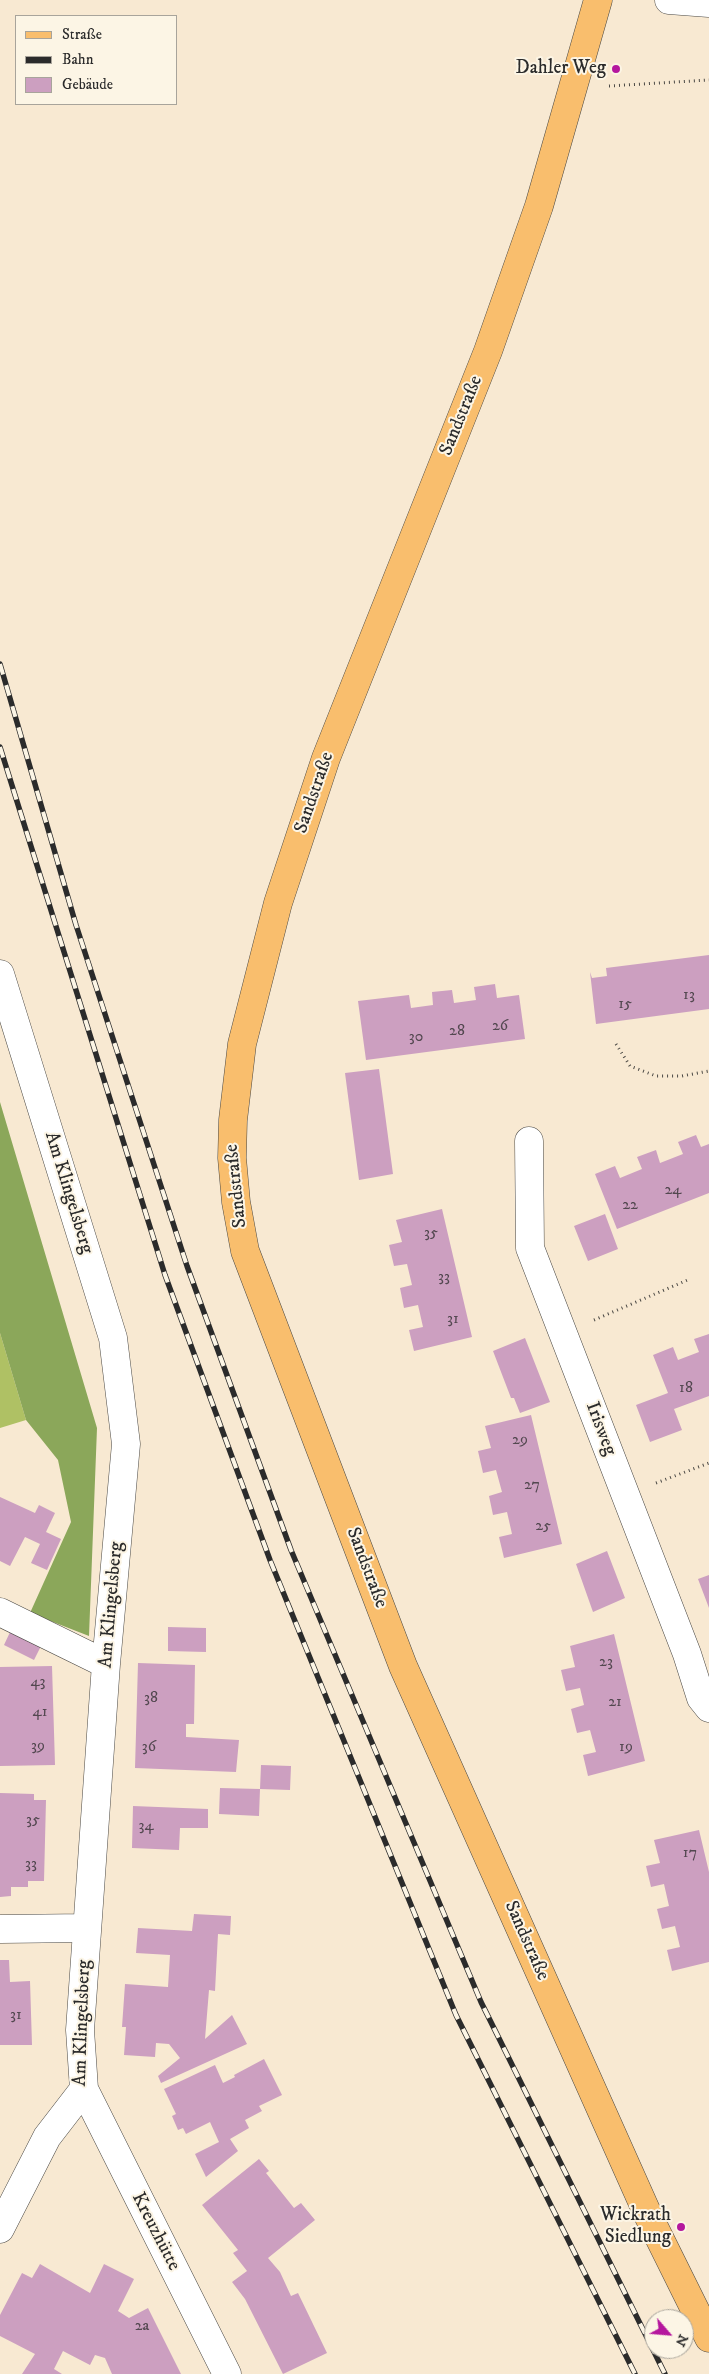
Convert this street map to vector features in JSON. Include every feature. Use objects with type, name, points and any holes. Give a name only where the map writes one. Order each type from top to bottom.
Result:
[{"type":"main road","name":"Sandstraße","points":[[598,0],[539,206],[491,342],[326,758],[278,903],[242,1044],[233,1120],[232,1158],[236,1202],[245,1251],[403,1666],[649,2218],[709,2338]]},
{"type":"street","points":[[669,0],[709,3]]},
{"type":"street","name":"Am Klingelsberg","points":[[0,974],[113,1338],[126,1444],[106,1664],[80,2030],[84,2089],[47,2137],[0,2228]]},
{"type":"street","name":"Irisweg","points":[[529,1141],[530,1248],[626,1494],[701,1698],[709,1708]]},
{"type":"street","points":[[0,1612],[106,1664]]},
{"type":"street","points":[[0,1929],[87,1928]]},
{"type":"street","name":"Kreuzhütte","points":[[84,2089],[227,2374]]},
{"type":"path","points":[[609,86],[709,80]]},
{"type":"path","points":[[616,1044],[630,1066],[656,1076],[682,1076],[709,1071]]},
{"type":"path","points":[[563,1334],[690,1279]]},
{"type":"path","points":[[626,1494],[709,1463]]},
{"type":"green space","points":[[0,1102],[97,1428],[89,1636],[30,1613],[71,1522],[58,1460],[26,1420],[0,1333]]},
{"type":"green space","points":[[0,1333],[26,1420],[0,1428]]},
{"type":"building","points":[[709,955],[709,1009],[596,1024],[590,972],[592,978],[607,976],[606,968]]},
{"type":"building","points":[[495,984],[497,998],[519,995],[525,1039],[366,1060],[358,1001],[409,995],[411,1008],[433,1005],[432,992],[452,990],[454,1003],[476,1000],[474,987]]},
{"type":"building","points":[[379,1069],[393,1174],[359,1180],[345,1073]]},
{"type":"building","points":[[696,1135],[701,1147],[709,1144],[709,1193],[617,1229],[595,1174],[615,1166],[620,1178],[642,1169],[637,1157],[656,1150],[660,1163],[683,1154],[678,1142]]},
{"type":"building","points":[[442,1209],[472,1337],[414,1351],[409,1330],[423,1327],[418,1305],[404,1308],[400,1288],[412,1285],[407,1264],[394,1266],[389,1245],[402,1242],[396,1220]]},
{"type":"building","points":[[605,1214],[618,1249],[588,1261],[574,1226]]},
{"type":"building","points":[[709,1334],[709,1396],[674,1409],[682,1430],[650,1442],[636,1405],[668,1393],[653,1355],[673,1347],[678,1360],[699,1352],[694,1339]]},
{"type":"building","points":[[525,1338],[550,1402],[520,1413],[514,1398],[511,1398],[493,1351]]},
{"type":"building","points":[[531,1415],[562,1544],[504,1558],[499,1537],[512,1534],[507,1512],[493,1515],[489,1496],[502,1492],[496,1470],[483,1473],[478,1451],[491,1448],[485,1426]]},
{"type":"building","points":[[0,1497],[35,1513],[39,1505],[55,1513],[46,1532],[61,1539],[47,1570],[31,1563],[40,1544],[25,1537],[10,1566],[0,1561]]},
{"type":"building","points":[[607,1551],[625,1598],[593,1612],[576,1564]]},
{"type":"building","points":[[709,1575],[709,1608],[698,1579]]},
{"type":"building","points":[[168,1627],[206,1628],[206,1652],[168,1651]]},
{"type":"building","points":[[11,1630],[42,1644],[34,1660],[4,1645]]},
{"type":"building","points":[[614,1634],[645,1761],[588,1776],[583,1755],[596,1752],[590,1730],[577,1733],[571,1709],[584,1705],[580,1688],[566,1691],[561,1670],[575,1667],[570,1646]]},
{"type":"building","points":[[138,1663],[195,1665],[194,1724],[186,1724],[186,1737],[239,1740],[236,1772],[135,1768]]},
{"type":"building","points":[[52,1666],[55,1765],[0,1766],[0,1667]]},
{"type":"building","points":[[261,1765],[291,1766],[290,1790],[260,1789]]},
{"type":"building","points":[[220,1788],[260,1789],[259,1816],[219,1814]]},
{"type":"building","points":[[0,1793],[34,1794],[34,1800],[46,1800],[44,1881],[28,1881],[28,1887],[11,1887],[11,1896],[0,1897]]},
{"type":"building","points":[[133,1806],[208,1809],[208,1828],[180,1828],[179,1850],[132,1848]]},
{"type":"building","points":[[699,1830],[709,1872],[709,1962],[672,1971],[667,1950],[680,1947],[675,1926],[662,1929],[657,1909],[669,1906],[664,1884],[651,1887],[646,1866],[660,1863],[654,1840]]},
{"type":"building","points":[[194,1914],[231,1916],[230,1935],[218,1934],[215,1991],[209,1990],[205,2039],[232,2015],[247,2044],[161,2083],[158,2076],[180,2058],[169,2044],[156,2043],[155,2057],[124,2055],[126,2027],[122,2027],[125,1984],[168,1987],[170,1955],[136,1953],[138,1928],[192,1931]]},
{"type":"building","points":[[0,1960],[9,1960],[10,1982],[30,1981],[32,2045],[0,2045]]},
{"type":"building","points":[[264,2059],[282,2095],[259,2106],[262,2111],[245,2120],[249,2128],[230,2139],[238,2151],[206,2177],[195,2154],[219,2142],[210,2122],[186,2134],[183,2128],[178,2130],[172,2116],[176,2114],[164,2089],[215,2065],[223,2083]]},
{"type":"building","points":[[259,2159],[269,2171],[266,2173],[294,2208],[301,2203],[315,2220],[268,2258],[280,2272],[291,2296],[298,2293],[327,2353],[283,2374],[245,2299],[232,2282],[247,2271],[233,2253],[238,2250],[202,2205]]},
{"type":"building","points":[[40,2264],[90,2293],[104,2264],[134,2279],[118,2311],[129,2318],[148,2308],[181,2374],[112,2374],[105,2358],[95,2355],[90,2365],[63,2351],[54,2369],[62,2374],[22,2374],[35,2354],[0,2336],[0,2315],[22,2273],[32,2278]]},
{"type":"railway","points":[[0,664],[76,925],[187,1266],[291,1550],[481,2002],[665,2374]]},
{"type":"railway","points":[[0,747],[165,1275],[270,1560],[456,2015],[635,2374]]},
{"type":"place","name":"Dahler Weg","points":[[616,69]]},
{"type":"place","name":"Wickrath Siedlung","points":[[681,2227]]}]
